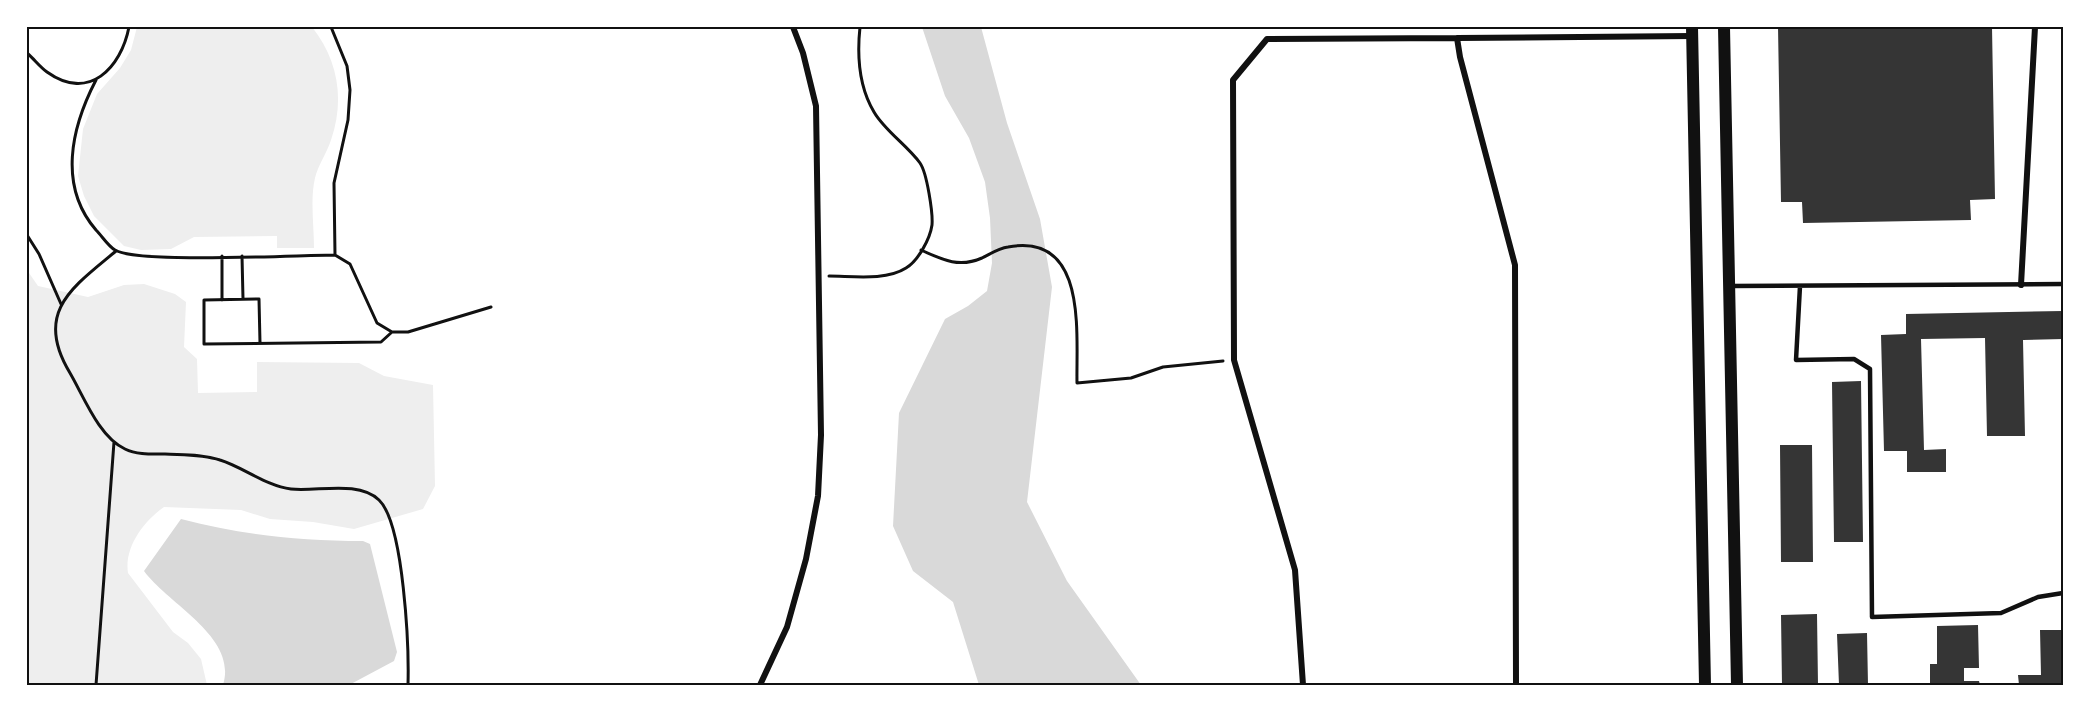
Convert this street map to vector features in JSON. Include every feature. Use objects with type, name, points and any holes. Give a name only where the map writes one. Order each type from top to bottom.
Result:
[{"type":"main road","points":[[1724,27],[1737,685]]},
{"type":"main road","points":[[1692,31],[1705,685]]},
{"type":"street","points":[[760,685],[787,627],[806,559],[818,496],[821,435],[816,106],[803,53],[793,27]]},
{"type":"street","points":[[2020,285],[2035,27]]},
{"type":"street","points":[[1303,685],[1295,570],[1234,360],[1233,80],[1267,39],[1458,38],[1692,31]]},
{"type":"street","points":[[1458,38],[1460,57],[1515,265],[1516,685]]},
{"type":"lane","points":[[1728,286],[2063,284]]},
{"type":"lane","points":[[1800,286],[1796,360],[1854,359],[1870,369],[1872,617],[2001,613],[2038,597],[2063,593]]},
{"type":"path","points":[[129,27],[126,43],[118,59],[96,80],[76,127],[71,156],[72,179],[79,202],[89,222],[116,251],[152,257],[335,255],[350,264],[377,322],[392,332],[408,332],[491,307]]},
{"type":"path","points":[[331,27],[347,66],[350,90],[348,120],[334,183],[335,255]]},
{"type":"path","points":[[818,277],[886,274],[906,268],[921,250],[932,226],[930,199],[922,165],[874,113],[861,71],[858,48],[860,27]]},
{"type":"path","points":[[27,53],[47,72],[59,78],[86,83],[96,80]]},
{"type":"path","points":[[27,236],[39,254],[61,304]]},
{"type":"path","points":[[921,250],[959,264],[987,256],[1005,247],[1022,245],[1036,248],[1052,256],[1071,279],[1076,300],[1077,383],[1131,378],[1163,367],[1234,360]]},
{"type":"path","points":[[116,251],[68,292],[61,304],[56,338],[59,356],[106,434],[114,442],[139,453],[220,460],[290,489],[357,489],[378,498],[389,512],[396,534],[409,663],[408,685]]},
{"type":"path","points":[[222,256],[222,300]]},
{"type":"path","points":[[242,256],[243,299]]},
{"type":"path","points":[[260,343],[259,299],[204,300],[204,344],[381,342],[392,332]]},
{"type":"path","points":[[96,685],[114,442]]},
{"type":"shaded area","points":[[137,27],[312,27],[333,66],[338,95],[335,125],[316,173],[312,204],[314,248],[277,248],[277,236],[194,237],[171,249],[141,250],[124,246],[94,216],[84,196],[78,176],[83,129],[97,94],[120,68],[131,50]]},
{"type":"shaded area","points":[[922,27],[981,27],[1007,123],[1040,219],[1052,287],[1027,502],[1067,581],[1141,685],[979,685],[953,602],[913,571],[893,526],[899,413],[945,319],[968,306],[987,291],[992,263],[990,218],[985,182],[969,138],[945,96]]},
{"type":"shaded area","points":[[27,270],[38,286],[88,297],[124,285],[144,284],[175,294],[186,302],[184,347],[197,359],[198,393],[257,392],[257,362],[359,363],[384,376],[433,385],[435,486],[423,509],[354,529],[313,522],[270,519],[241,510],[164,507],[149,520],[132,544],[128,573],[173,632],[188,643],[201,659],[207,685],[27,685]]},
{"type":"shaded area","points":[[181,519],[271,536],[363,541],[370,544],[397,652],[394,661],[349,685],[223,685],[225,668],[220,652],[211,637],[144,571]]},
{"type":"building","points":[[1778,27],[1992,27],[1995,199],[1970,200],[1971,220],[1803,223],[1802,202],[1781,202]]},
{"type":"building","points":[[2063,311],[2063,339],[2023,340],[2025,436],[1987,436],[1985,338],[1921,339],[1924,450],[1946,449],[1946,472],[1907,472],[1907,451],[1884,451],[1881,335],[1906,334],[1906,314]]},
{"type":"building","points":[[1861,381],[1863,542],[1834,542],[1832,382]]},
{"type":"building","points":[[1780,445],[1812,445],[1813,562],[1781,562]]},
{"type":"building","points":[[1817,614],[1818,685],[1782,685],[1781,615]]},
{"type":"building","points":[[1978,625],[1979,668],[1964,668],[1964,681],[1979,681],[1980,685],[1930,685],[1930,664],[1937,664],[1937,626]]},
{"type":"building","points":[[2040,630],[2063,630],[2063,685],[2019,685],[2018,675],[2041,675]]},
{"type":"building","points":[[1867,633],[1868,685],[1839,685],[1837,634]]}]
